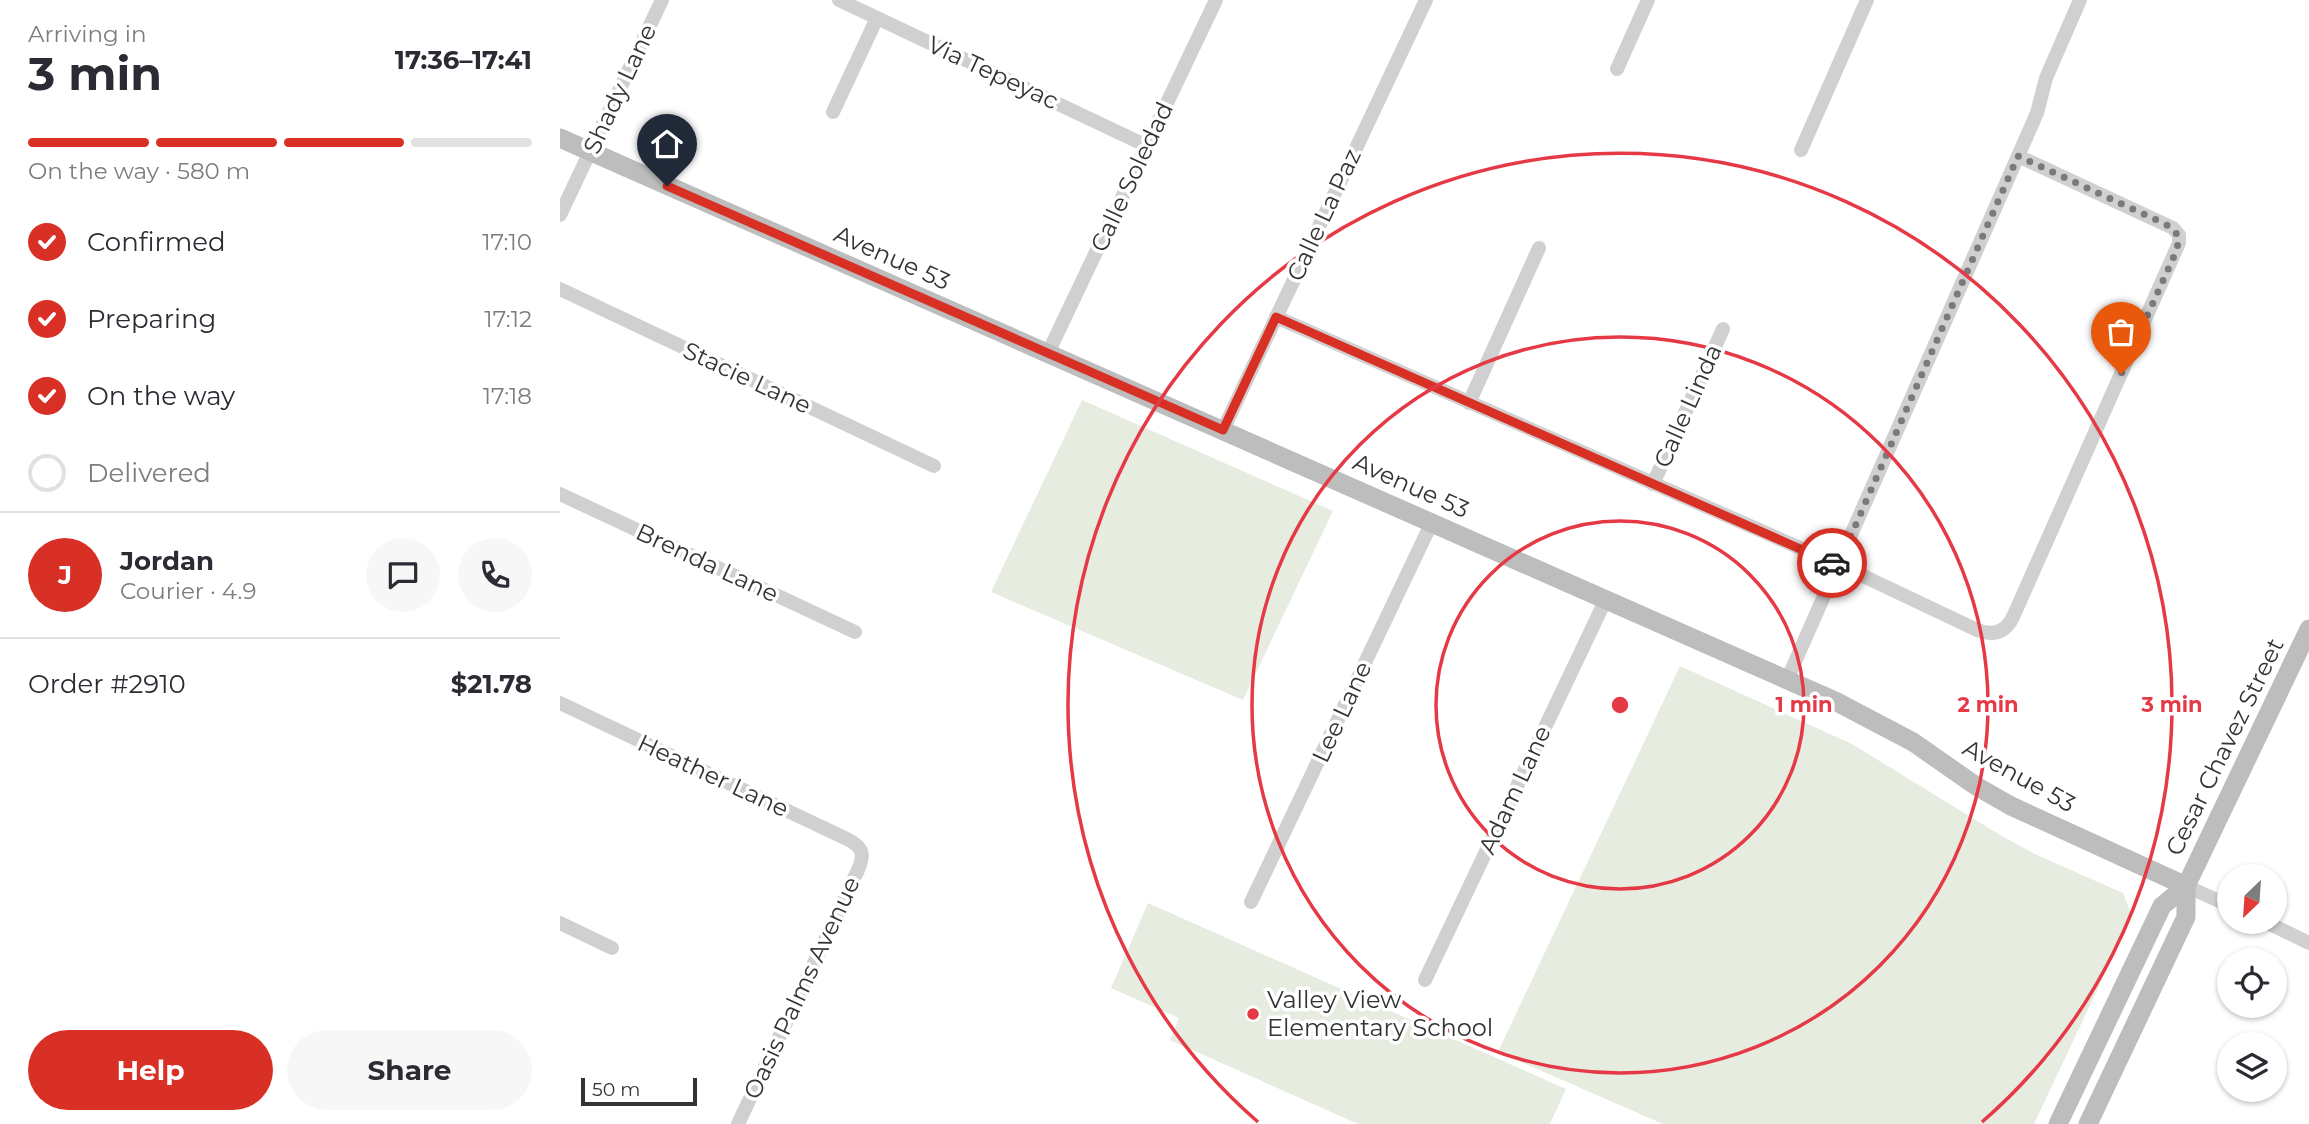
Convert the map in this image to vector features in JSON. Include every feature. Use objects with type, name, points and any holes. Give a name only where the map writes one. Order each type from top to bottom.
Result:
[{"type":"street","name":"Shady Lane","points":[[560,215],[662,0]]},
{"type":"street","name":"Via Tepeyac","points":[[839,0],[1147,146]]},
{"type":"street","name":"Calle Soledad","points":[[1048,353],[1216,0]]},
{"type":"street","name":"Calle La Paz","points":[[1223,430],[1426,0]]},
{"type":"street","points":[[1617,69],[1648,0]]},
{"type":"street","points":[[1801,150],[1867,0]]},
{"type":"street","points":[[1787,680],[2037,113],[2046,78],[2080,0]]},
{"type":"street","points":[[833,112],[877,18]]},
{"type":"street","name":"Avenue 53","points":[[560,138],[1787,680],[1879,723],[2011,806],[2217,900]]},
{"type":"street","points":[[1276,317],[1838,565],[1977,630],[1998,633],[2008,626],[2013,617],[2179,243],[2179,235],[2173,228],[2018,156]]},
{"type":"street","points":[[1469,403],[1539,248]]},
{"type":"street","name":"Stacie Lane","points":[[560,289],[934,466]]},
{"type":"street","name":"Calle Linda","points":[[1653,484],[1723,329]]},
{"type":"street","name":"Brenda Lane","points":[[560,494],[855,632]]},
{"type":"street","name":"Lee Lane","points":[[1251,902],[1432,522]]},
{"type":"street","name":"Adam Lane","points":[[1425,980],[1606,600]]},
{"type":"street","name":"Cesar Chavez Street","points":[[2058,1124],[2162,906],[2186,886],[2309,629]]},
{"type":"street","name":"Heather Lane","points":[[560,703],[847,839],[863,851]]},
{"type":"street","name":"Oasis Palms Avenue","points":[[738,1124],[859,870],[863,851]]},
{"type":"street","name":"Cesar Chavez Street","points":[[2088,1124],[2186,917],[2186,886]]},
{"type":"street","points":[[560,923],[612,948]]},
{"type":"street","points":[[2287,932],[2309,943]]},
{"type":"shaded area","points":[[1082,400],[1333,511],[1243,700],[991,592]]},
{"type":"shaded area","points":[[1680,666],[1852,744],[2000,835],[2037,855],[2123,893],[2132,916],[2034,1124],[1663,1124],[1498,1052]]},
{"type":"shaded area","name":"Valley View Elementary School","points":[[1148,903],[1566,1089],[1550,1124],[1358,1124],[1170,1040],[1179,1018],[1111,988]]},
{"type":"way so far","points":[[1832,563],[1838,565],[2018,156],[2163,223],[2179,235],[2175,254],[2121,374]]},
{"type":"place","name":"Valley View Elementary School","points":[[1253,1014]]},
{"type":"route","points":[[667,186],[1223,430],[1276,317],[1832,563]]}]
